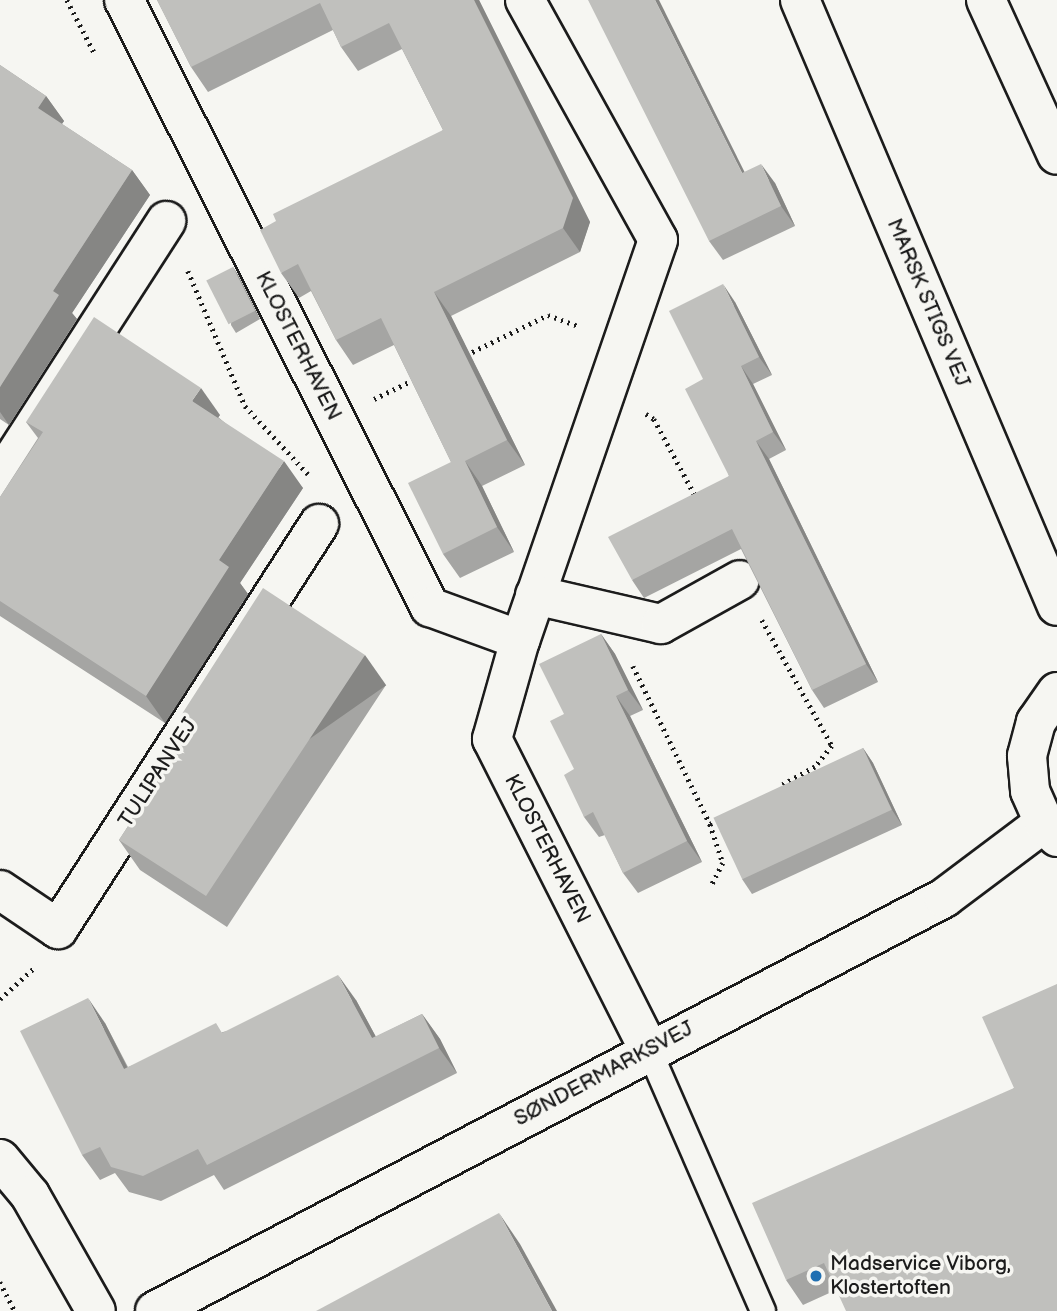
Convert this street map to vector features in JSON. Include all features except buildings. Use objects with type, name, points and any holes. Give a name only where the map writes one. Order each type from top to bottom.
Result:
[{"type":"street","name":"KLOSTERHAVEN","points":[[124,0],[430,607],[520,640]]},
{"type":"street","name":"KLOSTERHAVEN","points":[[525,0],[658,240],[520,640],[492,739],[649,1050]]},
{"type":"street","name":"MARSK STIGS VEJ","points":[[800,0],[1057,606]]},
{"type":"street","points":[[986,0],[1057,155]]},
{"type":"street","points":[[0,479],[166,221]]},
{"type":"street","name":"TULIPANVEJ","points":[[0,890],[58,929],[319,524]]},
{"type":"street","points":[[535,595],[661,624],[740,580]]},
{"type":"street","points":[[1051,830],[1030,791],[1027,756],[1036,722],[1057,692]]},
{"type":"street","name":"SØNDERMARKSVEJ","points":[[155,1311],[649,1050],[944,898],[1051,830]]},
{"type":"street","points":[[0,1159],[30,1195],[96,1311]]},
{"type":"lane","points":[[649,1050],[763,1311]]},
{"type":"path","points":[[460,357],[548,315],[623,342]]},
{"type":"path","points":[[335,418],[423,376]]},
{"type":"path","points":[[621,615],[626,653],[710,824],[723,863],[710,887]]},
{"type":"path","points":[[0,1282],[15,1311]]},
{"type":"place","name":"Madservice Viborg, Klostertoften","points":[[816,1276]]}]
